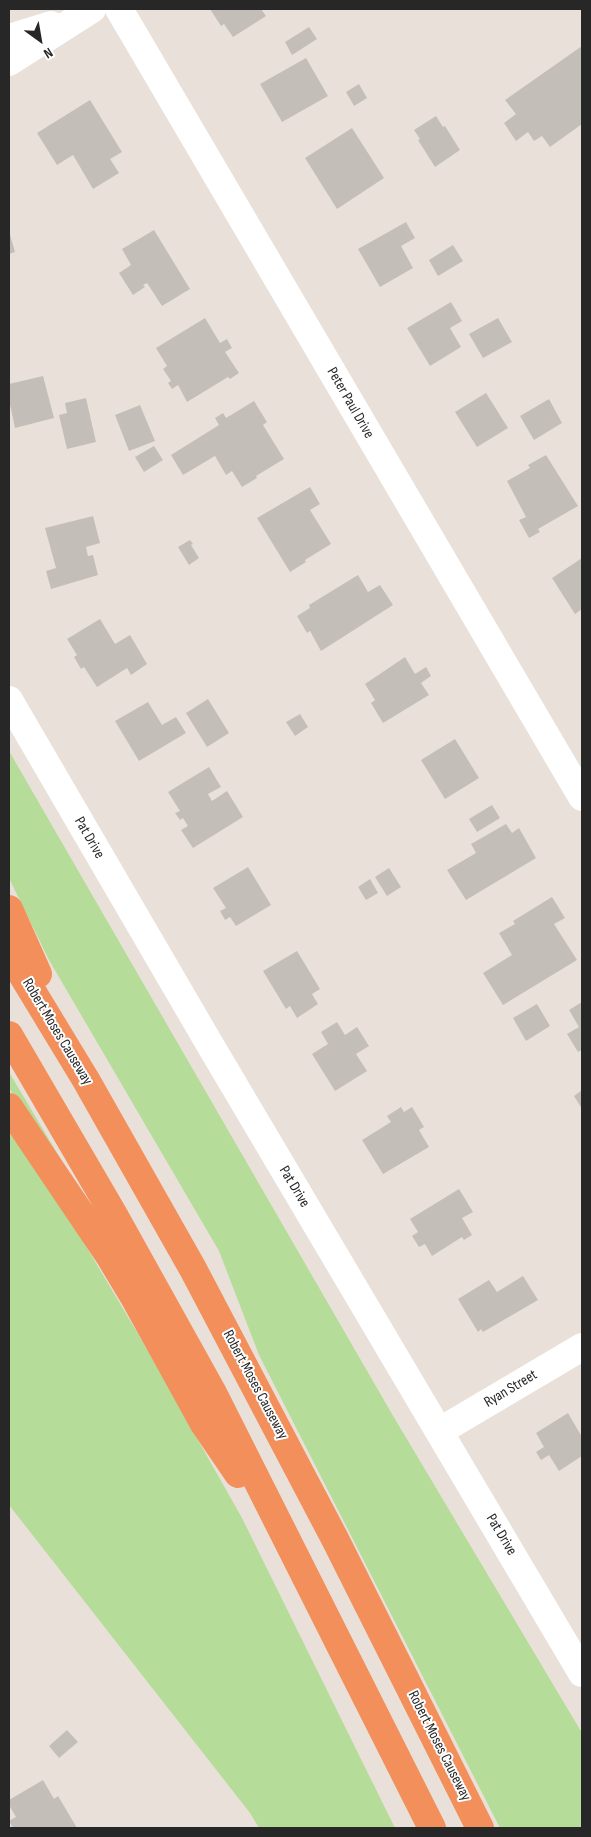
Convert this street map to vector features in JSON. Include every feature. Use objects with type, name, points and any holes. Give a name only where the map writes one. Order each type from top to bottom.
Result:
[{"type":"highway","points":[[9,909],[86,1080]]},
{"type":"highway","name":"Robert Moses Causeway","points":[[9,953],[86,1080],[193,1269],[287,1446],[480,1828]]},
{"type":"highway","points":[[9,1035],[169,1312],[213,1393],[304,1570],[432,1828]]},
{"type":"highway","points":[[9,1107],[120,1273],[204,1424],[304,1570]]},
{"type":"street","name":"Peter Paul Drive","points":[[119,9],[582,797]]},
{"type":"street","points":[[9,38],[85,13]]},
{"type":"street","points":[[9,62],[85,13]]},
{"type":"street","name":"Pat Drive","points":[[9,700],[209,1043],[582,1673]]},
{"type":"street","name":"Ryan Street","points":[[440,1431],[582,1347]]},
{"type":"green space","points":[[9,751],[392,1414],[582,1733],[582,1828],[500,1828],[259,1355],[219,1251],[49,960],[9,878]]},
{"type":"green space","points":[[9,1072],[60,1158],[51,1155],[9,1088]]},
{"type":"green space","points":[[9,1133],[48,1182],[141,1339],[242,1518],[395,1828],[259,1828],[250,1813],[9,1505]]},
{"type":"building","points":[[210,9],[261,9],[266,16],[233,37],[224,24],[221,26]]},
{"type":"building","points":[[309,27],[317,39],[292,55],[285,42]]},
{"type":"building","points":[[582,46],[582,124],[550,147],[542,136],[534,141],[528,132],[516,141],[504,123],[516,114],[505,100]]},
{"type":"building","points":[[306,58],[328,96],[282,122],[260,84]]},
{"type":"building","points":[[359,84],[367,98],[354,106],[346,92]]},
{"type":"building","points":[[90,100],[122,152],[110,159],[119,173],[93,189],[73,155],[57,165],[37,133]]},
{"type":"building","points":[[436,116],[443,127],[445,126],[460,150],[435,167],[414,130]]},
{"type":"building","points":[[352,128],[384,178],[337,209],[305,158]]},
{"type":"building","points":[[406,222],[415,238],[401,246],[413,268],[380,287],[358,249]]},
{"type":"building","points":[[154,230],[190,289],[162,306],[147,283],[143,285],[145,287],[133,295],[119,273],[131,265],[122,249]]},
{"type":"building","points":[[9,231],[15,252],[9,254]]},
{"type":"building","points":[[453,245],[463,261],[438,276],[429,260]]},
{"type":"building","points":[[451,302],[462,321],[450,328],[461,347],[430,366],[407,328]]},
{"type":"building","points":[[205,318],[220,343],[227,339],[232,348],[225,352],[239,373],[230,379],[228,377],[187,402],[178,385],[172,389],[168,383],[171,381],[163,369],[167,366],[156,348]]},
{"type":"building","points":[[498,318],[512,342],[483,358],[469,334]]},
{"type":"building","points":[[43,376],[54,418],[15,428],[9,400],[9,384]]},
{"type":"building","points":[[486,393],[508,428],[477,447],[455,412]]},
{"type":"building","points":[[86,398],[96,442],[67,449],[59,415],[67,413],[65,403]]},
{"type":"building","points":[[549,399],[562,423],[534,440],[520,416]]},
{"type":"building","points":[[254,401],[267,422],[263,425],[284,459],[242,487],[232,471],[226,475],[215,456],[183,475],[171,455],[219,425],[215,418],[223,413],[226,418]]},
{"type":"building","points":[[140,405],[155,441],[129,451],[115,415]]},
{"type":"building","points":[[154,446],[163,460],[144,472],[135,457]]},
{"type":"building","points":[[546,455],[578,506],[538,529],[540,532],[529,538],[519,520],[526,517],[507,481],[530,468],[528,465]]},
{"type":"building","points":[[310,487],[320,504],[310,510],[331,544],[290,572],[257,518]]},
{"type":"building","points":[[93,516],[100,543],[86,547],[88,556],[93,555],[98,575],[51,589],[46,571],[56,568],[45,528]]},
{"type":"building","points":[[190,540],[199,558],[189,565],[178,547]]},
{"type":"building","points":[[582,558],[582,609],[575,614],[552,578]]},
{"type":"building","points":[[358,575],[368,592],[380,585],[393,605],[321,651],[310,631],[307,633],[297,616],[310,608],[309,605]]},
{"type":"building","points":[[100,619],[115,644],[130,635],[147,664],[131,675],[127,668],[97,687],[84,667],[81,669],[74,657],[77,655],[67,639]]},
{"type":"building","points":[[405,657],[415,674],[426,667],[431,676],[421,683],[429,695],[383,723],[371,703],[375,700],[365,684]]},
{"type":"building","points":[[208,699],[229,733],[207,747],[186,713]]},
{"type":"building","points":[[148,702],[162,725],[176,717],[186,733],[139,761],[115,721]]},
{"type":"building","points":[[300,714],[308,727],[295,736],[286,722]]},
{"type":"building","points":[[455,739],[479,778],[445,799],[421,760]]},
{"type":"building","points":[[209,767],[221,787],[208,794],[212,801],[227,791],[243,817],[193,848],[181,830],[188,826],[183,818],[180,820],[175,813],[180,811],[168,792]]},
{"type":"building","points":[[492,805],[500,818],[477,832],[469,819]]},
{"type":"building","points":[[506,824],[512,833],[519,828],[536,858],[466,900],[447,870],[476,853],[471,844]]},
{"type":"building","points":[[248,867],[271,905],[236,926],[230,917],[225,920],[220,911],[226,908],[213,888]]},
{"type":"building","points":[[389,868],[401,887],[387,896],[375,877]]},
{"type":"building","points":[[370,879],[378,893],[366,900],[358,887]]},
{"type":"building","points":[[552,897],[565,918],[554,924],[577,960],[503,1005],[483,973],[512,955],[499,933],[515,924],[513,921]]},
{"type":"building","points":[[297,951],[320,989],[312,994],[318,1004],[297,1018],[290,1006],[286,1009],[263,971]]},
{"type":"building","points":[[582,1002],[582,1050],[578,1052],[567,1034],[579,1027],[569,1010]]},
{"type":"building","points":[[537,1004],[550,1026],[526,1041],[513,1018]]},
{"type":"building","points":[[337,1022],[345,1035],[357,1027],[369,1046],[356,1054],[367,1071],[335,1091],[312,1054],[328,1044],[321,1032]]},
{"type":"building","points":[[582,1090],[582,1109],[574,1096]]},
{"type":"building","points":[[401,1107],[404,1112],[412,1107],[424,1127],[419,1130],[429,1147],[383,1174],[362,1140],[391,1122],[387,1116]]},
{"type":"building","points":[[459,1189],[473,1212],[462,1218],[472,1235],[464,1240],[462,1237],[432,1256],[425,1244],[419,1247],[412,1236],[418,1232],[410,1219]]},
{"type":"building","points":[[523,1276],[538,1300],[483,1332],[481,1329],[478,1332],[458,1299],[489,1280],[497,1292]]},
{"type":"building","points":[[568,1413],[582,1437],[582,1456],[559,1471],[549,1455],[541,1460],[536,1452],[544,1447],[536,1433]]},
{"type":"building","points":[[67,1730],[78,1742],[59,1758],[49,1746]]},
{"type":"building","points":[[43,1780],[54,1799],[58,1796],[77,1828],[13,1828],[9,1821],[16,1817],[9,1805],[9,1800]]}]
